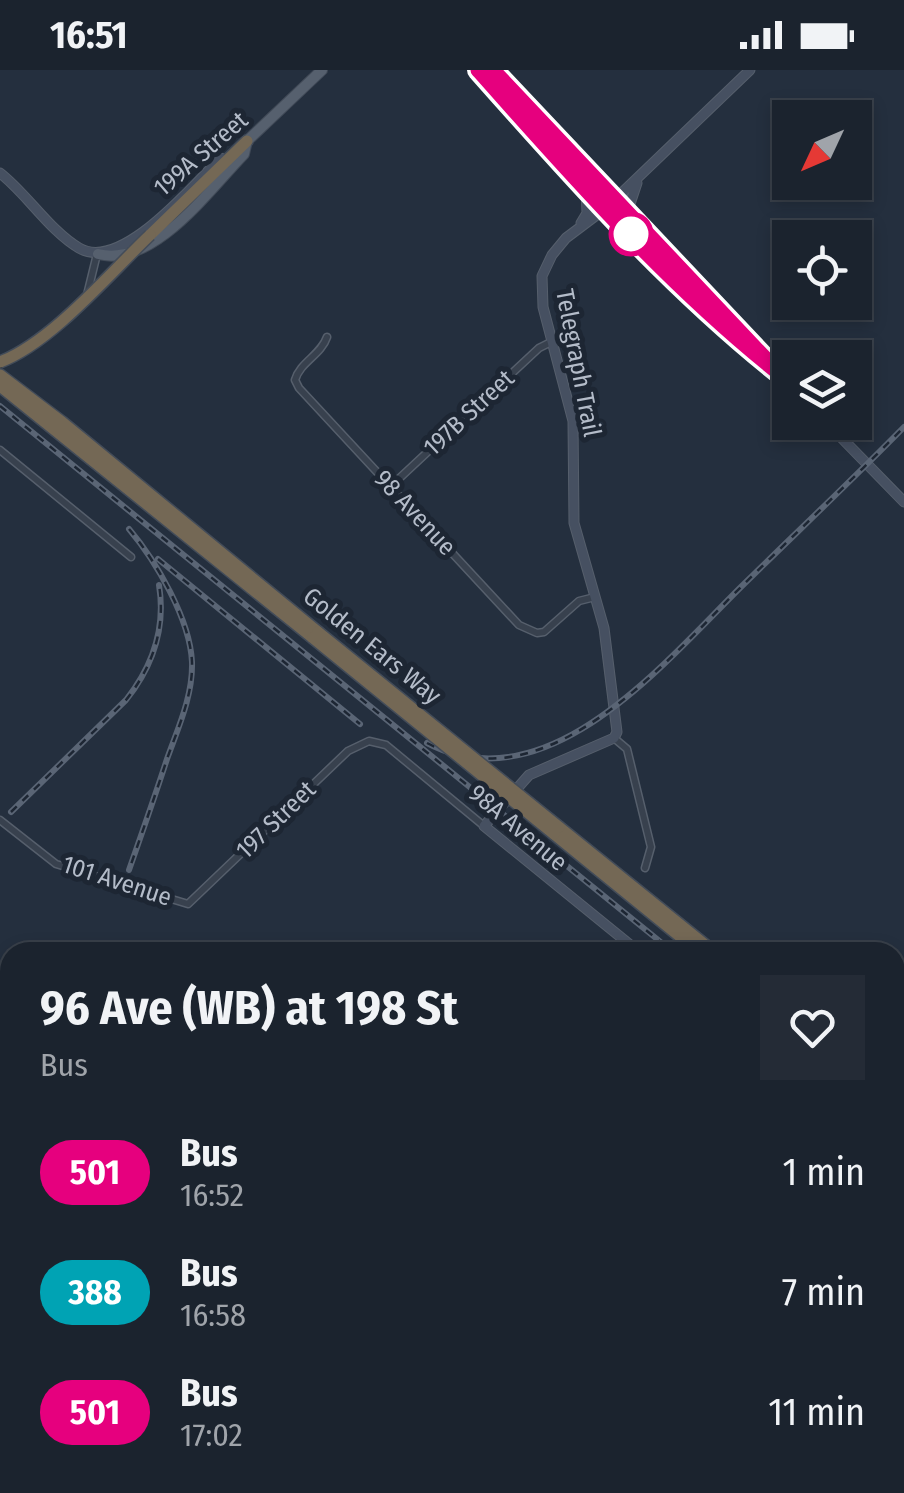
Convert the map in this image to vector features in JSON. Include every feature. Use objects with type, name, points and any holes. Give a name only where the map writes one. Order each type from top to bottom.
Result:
[{"type":"highway","points":[[0,362],[25,350],[45,334],[248,141]]},
{"type":"highway","name":"Golden Ears Way","points":[[0,375],[687,942]]},
{"type":"highway","name":"Golden Ears Way","points":[[0,386],[37,408]]},
{"type":"highway","name":"Golden Ears Way","points":[[556,831],[701,942]]},
{"type":"main road","name":"199A Street","points":[[98,254],[119,257],[152,244],[244,154],[248,141],[322,70]]},
{"type":"street","points":[[478,70],[586,188],[632,220],[772,366]]},
{"type":"street","points":[[492,70],[723,326],[772,367]]},
{"type":"street","name":"Telegraph Trail","points":[[645,868],[651,847],[627,749],[614,738],[618,724],[604,628],[574,523],[575,443],[571,409],[541,298],[542,276],[552,254],[750,70]]},
{"type":"street","points":[[632,220],[632,192],[643,172]]},
{"type":"street","points":[[0,173],[74,244],[98,254],[87,296]]},
{"type":"street","points":[[579,228],[587,214],[586,188]]},
{"type":"street","name":"98 Avenue","points":[[326,337],[324,346],[299,370],[295,380],[298,388],[518,625],[544,632],[579,601],[595,596]]},
{"type":"street","name":"197B Street","points":[[390,487],[513,372],[551,342]]},
{"type":"street","points":[[844,440],[904,502]]},
{"type":"street","points":[[0,450],[132,557]]},
{"type":"street","points":[[484,826],[530,775],[614,738]]},
{"type":"street","name":"98A Avenue","points":[[368,741],[386,746],[627,942]]},
{"type":"street","name":"197 Street","points":[[188,904],[348,752],[368,741]]},
{"type":"street","name":"101 Avenue","points":[[0,820],[56,864],[188,904]]},
{"type":"railway","points":[[0,406],[661,942]]},
{"type":"railway","points":[[427,743],[473,758],[517,756],[561,740],[603,715],[680,649],[904,427]]},
{"type":"railway","points":[[129,529],[170,591],[185,628],[192,662],[184,712],[129,870]]},
{"type":"railway","points":[[158,559],[360,724]]},
{"type":"railway","points":[[11,812],[135,687],[150,660],[159,631],[159,585]]},
{"type":"bus line","name":"501","points":[[478,70],[692,296],[780,374],[493,70]]}]
